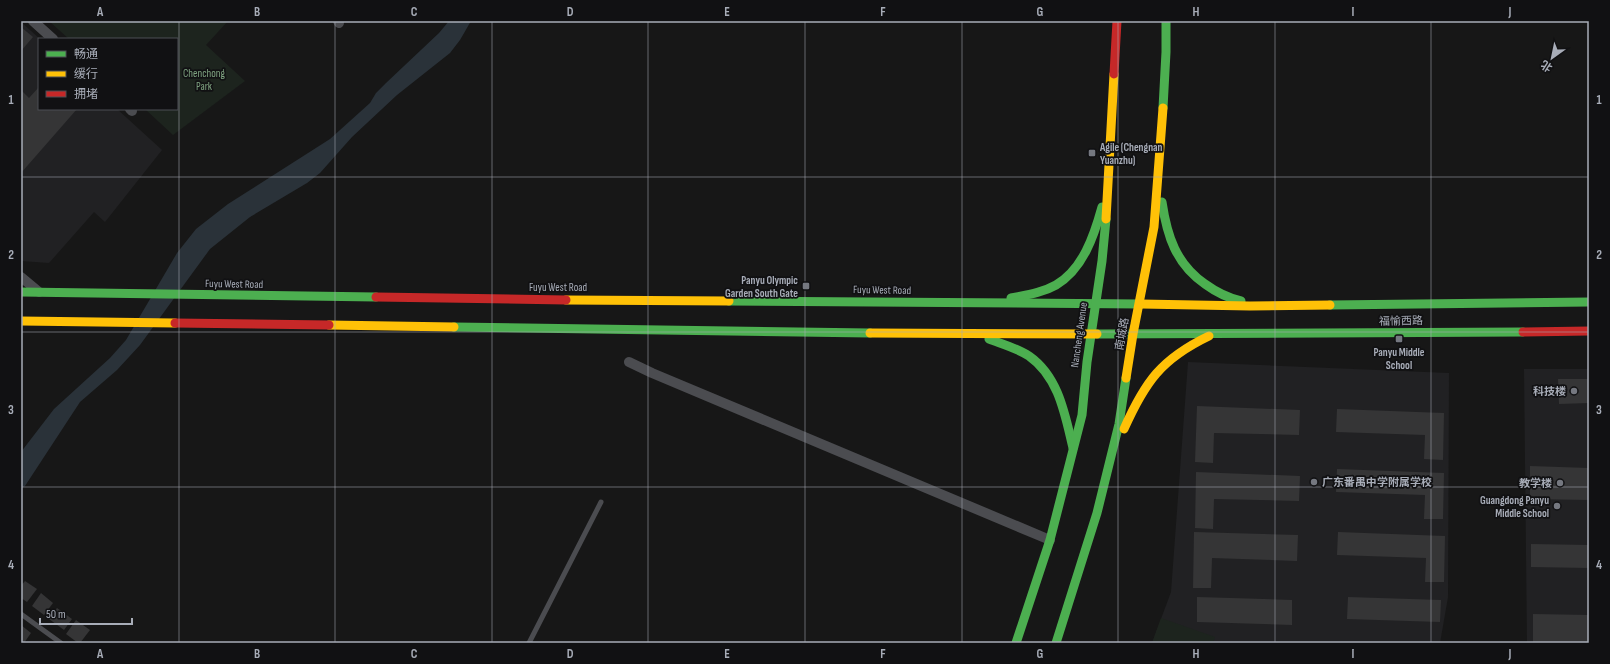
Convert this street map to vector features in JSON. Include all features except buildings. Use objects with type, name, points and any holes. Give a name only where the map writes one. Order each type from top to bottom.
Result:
[{"type":"street","points":[[33,21],[52,38]]},
{"type":"street","name":"Nancheng Avenue","points":[[1016,643],[1050,540],[1082,415],[1087,362],[1105,240],[1117,21]]},
{"type":"street","name":"南城路","points":[[1056,643],[1086,550],[1111,458],[1119,424],[1133,334],[1154,227],[1166,52],[1166,21]]},
{"type":"street","points":[[1159,169],[1164,218],[1168,237],[1175,253],[1188,271],[1206,286],[1232,299],[1275,306]]},
{"type":"street","points":[[981,304],[1037,292],[1056,285],[1069,274],[1082,260],[1090,243],[1108,184]]},
{"type":"street","points":[[21,277],[39,292]]},
{"type":"street","name":"Fuyu West Road","points":[[21,292],[981,304],[1095,303],[1275,306]]},
{"type":"street","name":"福愉西路","points":[[1275,306],[1589,302]]},
{"type":"street","points":[[21,321],[943,334],[1091,334]]},
{"type":"street","name":"福愉西路","points":[[1091,334],[1589,331]]},
{"type":"street","points":[[943,334],[983,337],[1010,345],[1027,354],[1039,363],[1049,374],[1056,387],[1063,406],[1074,450]]},
{"type":"street","points":[[1111,458],[1135,402],[1157,370],[1181,350],[1214,334]]},
{"type":"street","points":[[629,362],[1050,540]]},
{"type":"lane","points":[[529,643],[601,502]]},
{"type":"lane","points":[[21,614],[61,643]]},
{"type":"shaded area","points":[[449,21],[471,21],[460,40],[450,53],[397,95],[352,137],[320,173],[307,183],[250,217],[210,249],[140,345],[117,370],[80,402],[25,486],[21,489],[21,452],[54,409],[110,358],[126,340],[177,253],[196,229],[228,204],[330,139],[370,103],[376,93],[439,33]]},
{"type":"shaded area","points":[[21,22],[39,38],[38,110],[118,110],[162,150],[105,222],[94,212],[49,263],[21,261]]},
{"type":"shaded area","name":"广东番禺中学附属学校","points":[[1188,362],[1449,373],[1448,597],[1440,643],[1152,643],[1171,592]]},
{"type":"shaded area","name":"Guangdong Panyu Middle School","points":[[1524,369],[1589,369],[1589,643],[1527,643]]},
{"type":"green space","name":"Chenchong Park","points":[[49,21],[228,21],[206,45],[245,81],[173,135],[146,110],[178,110],[178,38],[68,38]]},
{"type":"green space","points":[[1161,618],[1215,637],[1213,643],[1152,643]]},
{"type":"traffic: fast","points":[[1163,108],[1166,21]]},
{"type":"traffic: fast","points":[[1162,202],[1170,238],[1174,248],[1187,268],[1213,290],[1241,301]]},
{"type":"traffic: fast","points":[[1011,298],[1045,290],[1056,285],[1065,278],[1073,270],[1086,251],[1102,207]]},
{"type":"traffic: fast","points":[[1016,643],[1050,540],[1082,415],[1087,362],[1102,261],[1106,219]]},
{"type":"traffic: fast","points":[[21,292],[376,297]]},
{"type":"traffic: fast","points":[[729,301],[1141,304]]},
{"type":"traffic: fast","points":[[1330,305],[1589,302]]},
{"type":"traffic: fast","points":[[454,327],[870,333]]},
{"type":"traffic: fast","points":[[1097,334],[1523,332]]},
{"type":"traffic: fast","points":[[989,339],[1014,348],[1029,356],[1047,375],[1059,398],[1073,448]]},
{"type":"traffic: fast","points":[[1056,643],[1097,513],[1119,424],[1126,378]]},
{"type":"traffic: slow","points":[[1106,219],[1114,74]]},
{"type":"traffic: slow","points":[[1126,378],[1154,227],[1163,108]]},
{"type":"traffic: slow","points":[[566,300],[729,301]]},
{"type":"traffic: slow","points":[[1141,304],[1250,306],[1330,305]]},
{"type":"traffic: slow","points":[[21,321],[175,323]]},
{"type":"traffic: slow","points":[[329,325],[454,327]]},
{"type":"traffic: slow","points":[[870,333],[1097,334]]},
{"type":"traffic: slow","points":[[1124,429],[1139,398],[1156,374],[1178,354],[1209,336]]},
{"type":"traffic: jam","points":[[1114,74],[1117,21]]},
{"type":"traffic: jam","points":[[376,297],[566,300]]},
{"type":"traffic: jam","points":[[175,323],[329,325]]},
{"type":"traffic: jam","points":[[1523,332],[1589,331]]},
{"type":"place","name":"Agile (Chengnan Yuanzhu)","points":[[1092,153]]},
{"type":"place","name":"Panyu Olympic Garden South Gate","points":[[806,286]]},
{"type":"place","name":"Panyu Middle School","points":[[1399,339]]},
{"type":"place","name":"科技楼","points":[[1574,391]]},
{"type":"place","name":"广东番禺中学附属学校","points":[[1314,482]]},
{"type":"place","name":"教学楼","points":[[1560,483]]},
{"type":"place","name":"Guangdong Panyu Middle School","points":[[1557,506]]}]
